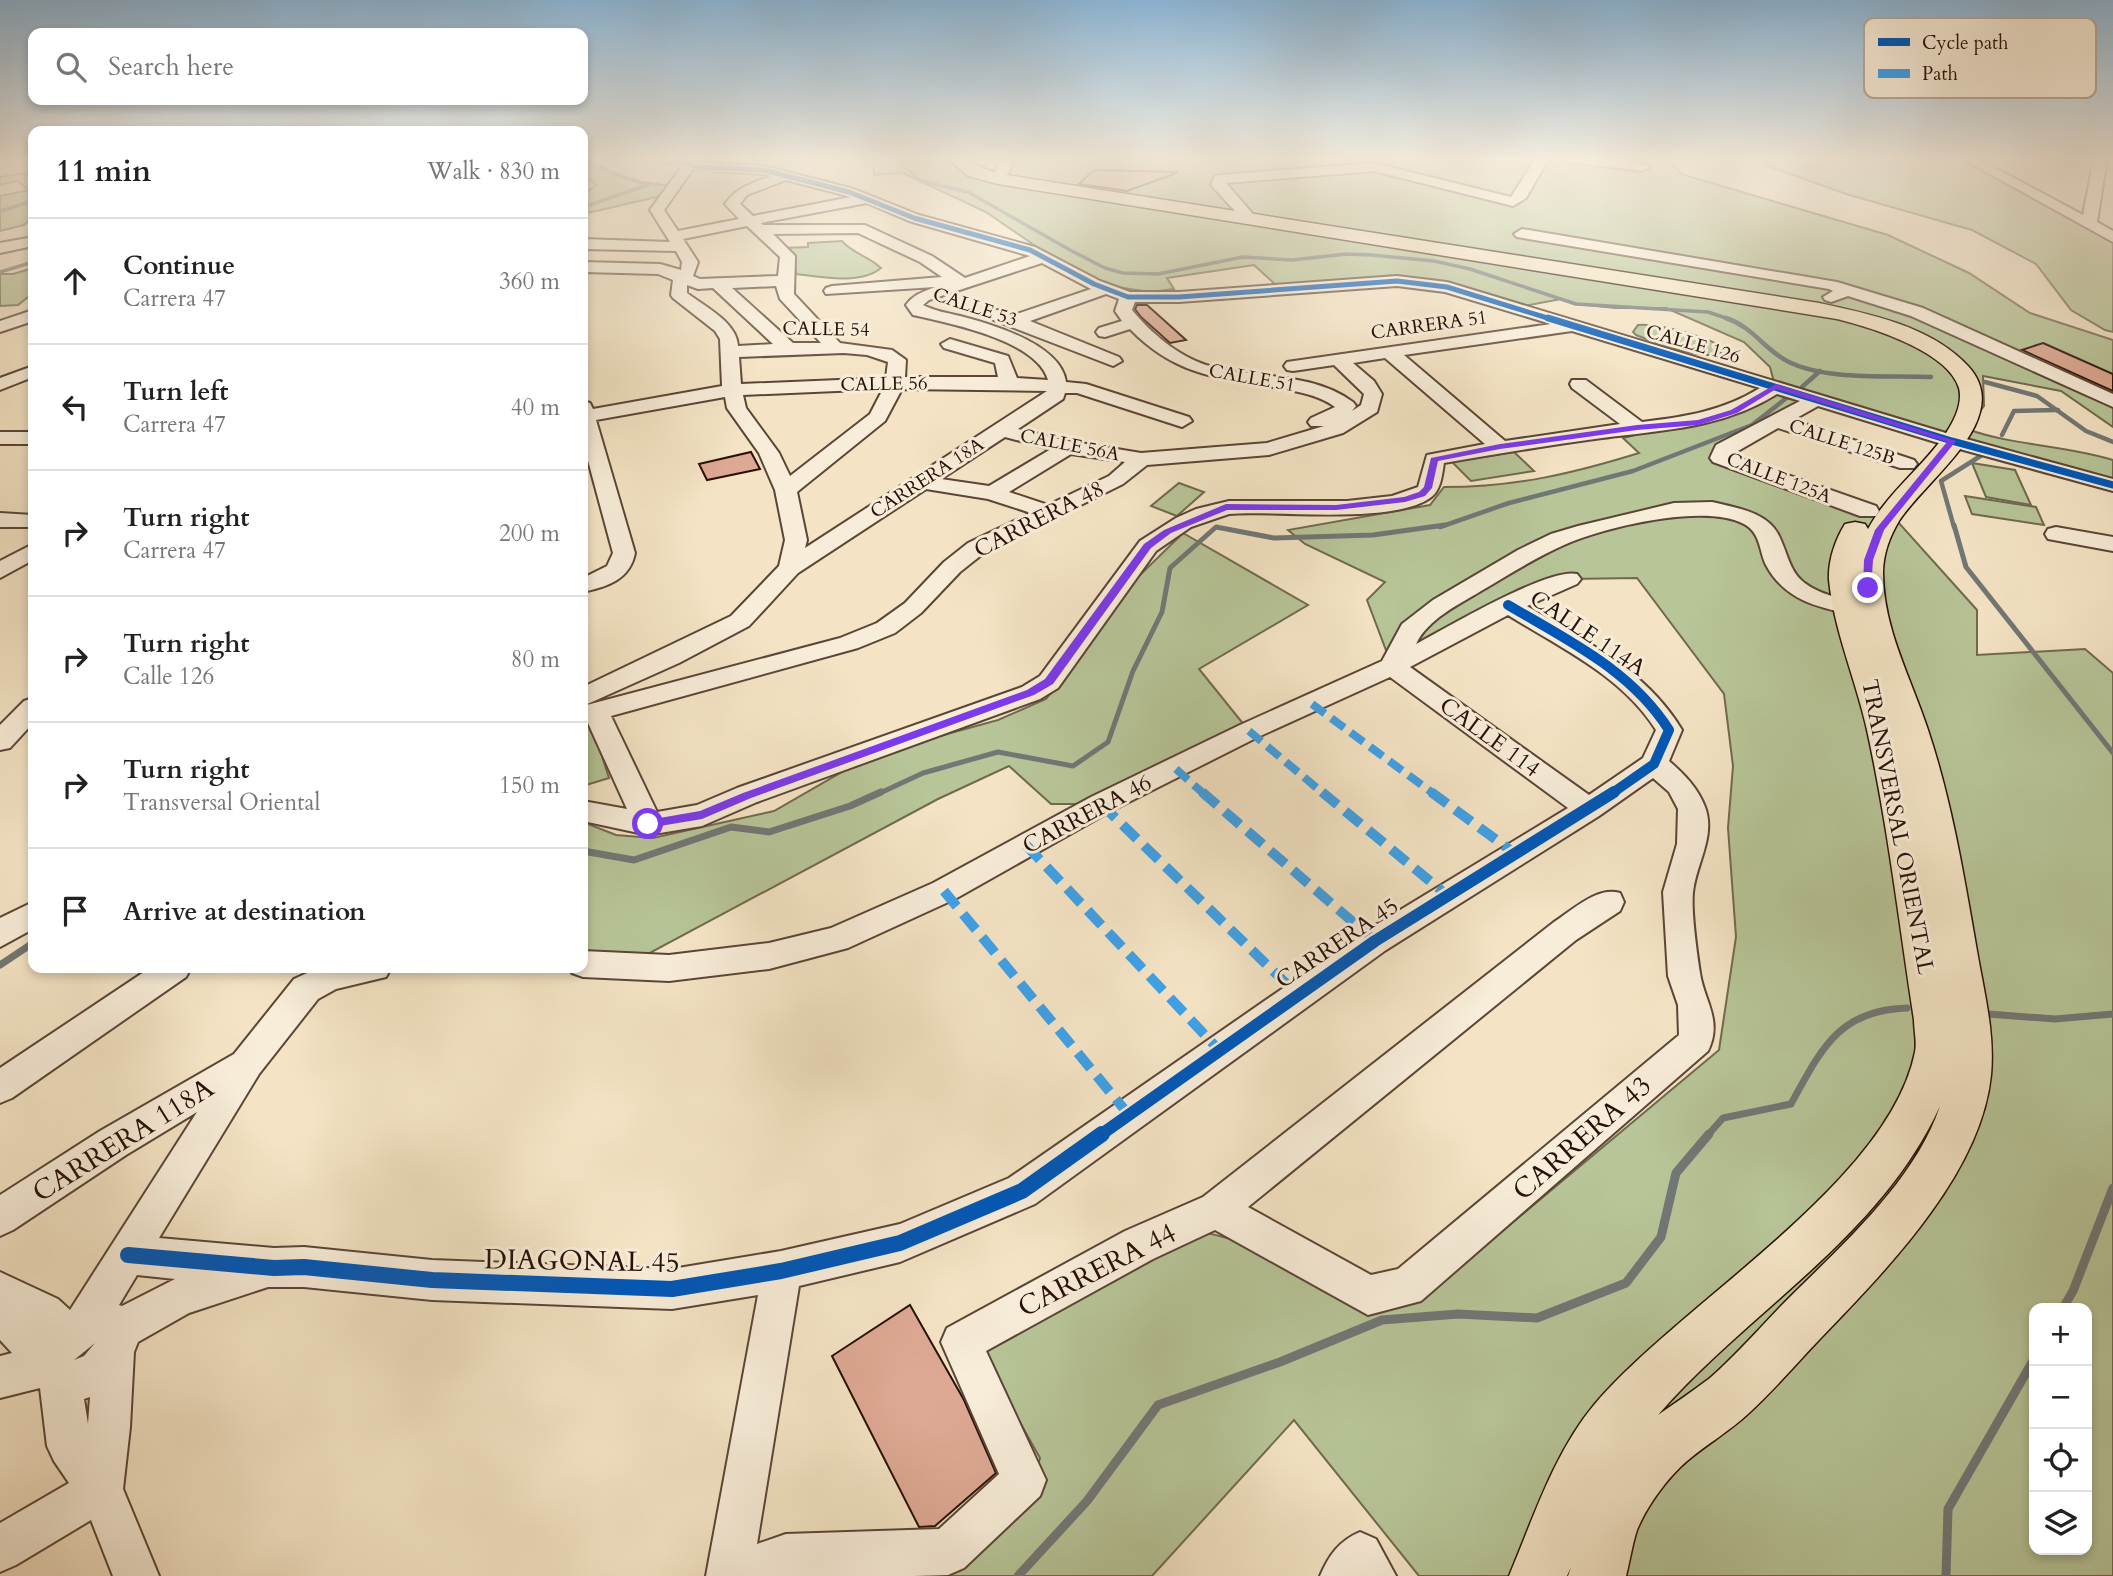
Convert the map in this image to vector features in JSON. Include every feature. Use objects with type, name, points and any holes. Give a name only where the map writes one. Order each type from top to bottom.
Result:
[{"type":"main road","points":[[1286,232],[1589,278],[1847,323],[1899,341],[1923,355],[1939,368],[1950,382],[1952,394]]},
{"type":"main road","name":"TRANSVERSAL ORIENTAL","points":[[1329,232],[1819,309],[1861,319],[1881,324],[1942,354],[1963,374],[1970,387],[1972,398],[1968,416],[1931,440],[1868,510],[1854,532],[1846,556],[1843,578],[1860,609],[1914,735],[1944,867],[1971,1043],[1968,1088],[1956,1126],[1943,1152],[1872,1248],[1729,1396],[1653,1454],[1612,1521],[1597,1576]]},
{"type":"main road","name":"TRANSVERSAL ORIENTAL","points":[[1538,1576],[1565,1507],[1610,1428],[1667,1366],[1821,1230],[1878,1169],[1916,1114],[1936,1051],[1935,1020],[1860,609],[1868,588],[1869,560],[1880,530],[1931,440]]},
{"type":"street","points":[[588,707],[670,657],[740,621],[789,568],[796,540],[786,490],[769,453],[737,408],[732,390],[729,339],[722,328],[679,295],[677,289],[681,278],[691,266],[672,232]]},
{"type":"street","points":[[588,243],[618,239],[678,241],[726,232]]},
{"type":"street","points":[[760,232],[787,256],[790,264],[785,281],[786,296],[835,348]]},
{"type":"street","points":[[868,232],[926,258],[963,284]]},
{"type":"street","points":[[968,232],[1013,243],[1106,289],[1128,297],[1123,311],[1133,323],[1105,332]]},
{"type":"street","points":[[1522,234],[1843,291],[1917,312],[2113,401]]},
{"type":"street","points":[[0,248],[28,243]]},
{"type":"street","name":"CALLE 53","points":[[1043,257],[923,297],[914,305],[919,310],[968,323],[1016,341],[1051,365],[1059,377],[1060,386]]},
{"type":"street","points":[[588,267],[660,269],[698,284],[785,281]]},
{"type":"street","name":"CALLE 126","points":[[1128,297],[1180,297],[1397,281],[1447,287],[1818,399],[1931,440]]},
{"type":"street","points":[[832,291],[937,282],[963,284]]},
{"type":"street","points":[[718,284],[788,348]]},
{"type":"street","points":[[1106,289],[1005,318],[1074,342],[1113,361]]},
{"type":"street","points":[[1819,309],[1832,296],[1843,291]]},
{"type":"street","points":[[1843,291],[1854,300],[1861,319]]},
{"type":"street","points":[[0,327],[28,317]]},
{"type":"street","name":"CALLE 51","points":[[1133,323],[1187,363],[1236,377],[1316,389],[1346,405],[1334,416],[1269,449]]},
{"type":"street","name":"CARRERA 51","points":[[1293,366],[1572,326]]},
{"type":"street","points":[[950,344],[1002,360],[1008,383]]},
{"type":"street","name":"CALLE 54","points":[[729,352],[788,348],[883,352],[897,360],[895,383]]},
{"type":"street","points":[[1390,352],[1500,447]]},
{"type":"street","points":[[1141,458],[1269,449],[1336,429],[1370,408],[1373,394],[1359,377],[1339,360]]},
{"type":"street","points":[[0,384],[28,373]]},
{"type":"street","points":[[786,490],[878,417],[895,383]]},
{"type":"street","name":"CALLE 56","points":[[588,413],[732,390],[895,383],[1008,383],[1079,388],[1182,421]]},
{"type":"street","points":[[1579,384],[1637,427]]},
{"type":"street","name":"CARRERA 18A","points":[[789,568],[1056,395],[1060,386]]},
{"type":"street","points":[[588,812],[648,824],[702,815],[747,796],[1031,693],[1049,682],[1148,546],[1186,522],[1226,507],[1336,508],[1405,499],[1422,494],[1428,488],[1434,459],[1637,427],[1699,422],[1734,412],[1776,386]]},
{"type":"street","name":"CALLE 125A","points":[[1818,399],[1723,449],[1720,458],[1868,510]]},
{"type":"street","name":"CALLE 125B","points":[[1776,421],[1931,440]]},
{"type":"street","points":[[588,428],[624,553],[617,570],[588,583]]},
{"type":"street","name":"CALLE 56A","points":[[1000,430],[1068,447],[1141,458]]},
{"type":"street","points":[[0,438],[28,438]]},
{"type":"street","points":[[1931,440],[2113,485]]},
{"type":"street","points":[[992,494],[1068,447]]},
{"type":"street","name":"CARRERA 48","points":[[588,708],[849,643],[886,628],[914,608],[952,567],[976,548],[1116,480],[1141,458]]},
{"type":"street","points":[[921,482],[992,494],[1048,512]]},
{"type":"street","points":[[1392,666],[1411,629],[1441,606],[1526,555],[1559,539],[1675,509],[1712,508],[1753,520],[1769,537],[1777,564],[1796,588],[1815,599],[1860,609]]},
{"type":"street","points":[[0,520],[28,521]]},
{"type":"street","points":[[2056,534],[2113,544]]},
{"type":"street","points":[[0,571],[28,554]]},
{"type":"street","name":"CARRERA 46","points":[[588,964],[669,968],[769,956],[837,939],[944,891],[1101,804],[1249,731],[1392,666],[1543,588],[1569,579]]},
{"type":"street","name":"CALLE 114A","points":[[1508,605],[1622,676],[1658,709],[1669,730],[1654,764]]},
{"type":"street","name":"CALLE 114","points":[[1392,666],[1589,809]]},
{"type":"street","points":[[588,710],[648,824]]},
{"type":"street","points":[[0,741],[28,712]]},
{"type":"street","name":"CARRERA 45","points":[[1022,1191],[1363,949],[1589,809],[1654,764]]},
{"type":"street","name":"CARRERA 43","points":[[1216,1210],[1368,1295],[1408,1287],[1696,1041],[1695,1005],[1684,976],[1678,892],[1692,844],[1692,809],[1679,785],[1654,764]]},
{"type":"street","name":"CARRERA 44","points":[[729,1576],[786,1557],[948,1552],[1024,1480],[961,1342],[1139,1245],[1216,1210],[1565,930],[1609,901]]},
{"type":"street","points":[[0,934],[28,917]]},
{"type":"street","points":[[0,1087],[168,973]]},
{"type":"street","points":[[136,1576],[101,1489],[69,1446],[79,1349],[128,1255],[247,1063],[306,989],[330,977],[350,973]]},
{"type":"street","name":"CARRERA 118A","points":[[0,1217],[113,1143],[247,1063]]},
{"type":"street","name":"DIAGONAL 45","points":[[128,1255],[274,1268],[304,1267],[432,1280],[672,1289],[781,1271],[900,1243],[1022,1191]]},
{"type":"street","name":"DIAGONAL 45","points":[[0,1377],[79,1349],[181,1296],[274,1268]]},
{"type":"street","points":[[729,1576],[741,1497],[772,1347],[781,1271]]},
{"type":"street","points":[[0,1292],[44,1313],[79,1349],[109,1427],[101,1489]]},
{"type":"street","points":[[0,1308],[24,1338],[79,1349]]},
{"type":"street","points":[[0,1549],[101,1489]]},
{"type":"green space","points":[[1014,232],[1876,232],[1969,273],[2030,313],[2113,340],[2113,427],[2061,391],[1983,376],[1984,406],[1967,429],[2003,439],[2113,460],[2113,485],[1811,397],[1752,425],[1733,457],[1890,513],[1977,610],[1977,655],[2085,649],[2113,673],[2113,1576],[1419,1576],[1294,1420],[1152,1576],[793,1576],[851,1570],[1029,1496],[1040,1458],[976,1345],[1204,1232],[1231,1239],[1365,1305],[1422,1298],[1719,1050],[1736,937],[1728,828],[1733,766],[1724,694],[1637,578],[1569,579],[1392,666],[1367,600],[1385,582],[1305,544],[1288,530],[1430,505],[1444,487],[1519,482],[1566,473],[1639,453],[1623,438],[1679,424],[1775,386],[1770,367],[1744,342],[1666,308],[1616,308],[1576,304],[1561,299],[1519,307],[1421,280],[1277,286],[1254,265],[1167,278],[1174,289],[1150,292],[1110,286],[1037,247]]},
{"type":"green space","points":[[1975,232],[2103,232],[2113,237],[2113,332],[2071,310],[2036,264]]},
{"type":"green space","points":[[842,241],[881,268],[863,277],[852,278],[796,274],[794,257],[784,248],[808,247],[808,243]]},
{"type":"green space","points":[[28,270],[28,297],[18,305],[0,306],[0,274]]},
{"type":"green space","points":[[1638,325],[1684,332],[1709,340],[1724,350],[1708,355],[1668,347],[1636,335],[1633,332]]},
{"type":"green space","points":[[1514,452],[1534,471],[1471,481],[1452,462]]},
{"type":"green space","points":[[1972,463],[2015,470],[2031,505],[1986,497]]},
{"type":"green space","points":[[1179,483],[1204,492],[1177,516],[1151,506]]},
{"type":"green space","points":[[1965,496],[2036,507],[2044,525],[1972,514]]},
{"type":"green space","points":[[1183,533],[1308,605],[1199,669],[1249,731],[1101,804],[1051,804],[1009,766],[938,799],[646,955],[588,951],[588,824],[616,835],[653,838],[774,811],[849,768],[925,740],[998,720],[1046,699],[1070,670],[1094,620]]},
{"type":"green space","points":[[588,720],[609,778],[588,784]]},
{"type":"building","points":[[1137,305],[1147,305],[1186,340],[1170,343],[1141,317],[1135,309]]},
{"type":"building","points":[[2043,343],[2113,374],[2113,391],[2022,350]]},
{"type":"building","points":[[751,452],[760,469],[707,480],[699,464]]},
{"type":"building","points":[[910,1305],[964,1400],[996,1473],[935,1526],[919,1527],[832,1356]]},
{"type":"waterway","points":[[1038,232],[1105,268],[1123,273],[1158,274],[1243,257],[1292,260],[1346,254],[1372,255],[1434,261],[1470,269],[1576,304],[1708,312],[1726,318]]},
{"type":"waterway","points":[[0,272],[28,264]]},
{"type":"waterway","points":[[1726,318],[1732,320]]},
{"type":"waterway","points":[[1726,318],[1744,327],[1787,361],[1819,372]]},
{"type":"waterway","points":[[1802,387],[1819,372]]},
{"type":"waterway","points":[[1819,372],[1931,377]]},
{"type":"waterway","points":[[1985,382],[2037,396],[2057,410]]},
{"type":"waterway","points":[[1440,527],[1509,503],[1633,471],[1752,425],[1789,396]]},
{"type":"waterway","points":[[2002,435],[2014,411],[2057,410]]},
{"type":"waterway","points":[[2057,410],[2086,431],[2113,442]]},
{"type":"waterway","points":[[1954,527],[1941,481],[1982,455]]},
{"type":"waterway","points":[[878,794],[923,773],[998,752],[1073,766],[1108,742],[1133,671],[1162,612],[1170,568],[1216,527],[1274,538],[1373,535],[1445,525]]},
{"type":"waterway","points":[[1954,525],[1966,567],[2113,753]]},
{"type":"waterway","points":[[588,852],[634,860],[731,827],[769,832],[850,806],[881,792]]},
{"type":"waterway","points":[[0,965],[28,946]]},
{"type":"waterway","points":[[1707,1136],[1723,1118],[1791,1104],[1812,1066],[1834,1036],[1864,1016],[1883,1010],[1907,1008]]},
{"type":"waterway","points":[[1988,1014],[2055,1019],[2113,1014]]},
{"type":"waterway","points":[[1018,1576],[1087,1501],[1158,1405],[1280,1362],[1382,1320],[1458,1314],[1537,1318],[1626,1283],[1661,1237],[1676,1173],[1709,1134]]},
{"type":"waterway","points":[[2066,1303],[2113,1188]]},
{"type":"waterway","points":[[1946,1576],[1948,1509],[2030,1366]]},
{"type":"marked path","points":[[1312,704],[1517,855]]},
{"type":"marked path","points":[[1249,731],[1448,896]]},
{"type":"marked path","points":[[1176,769],[1375,941]]},
{"type":"marked path","points":[[1101,804],[1297,994]]},
{"type":"marked path","points":[[1026,845],[1219,1050]]},
{"type":"marked path","points":[[944,891],[1129,1115]]},
{"type":"cycle path","points":[[963,232],[1030,250],[1094,284],[1128,297],[1179,297],[1397,281],[1447,287],[1952,441],[2113,485]]},
{"type":"cycle path","points":[[128,1255],[274,1268],[304,1267],[432,1280],[672,1289],[781,1271],[900,1243],[1022,1191],[1375,941],[1589,809],[1654,764],[1669,730],[1639,691],[1597,658],[1508,605]]},
{"type":"route","points":[[648,824],[702,815],[911,735],[1031,693],[1049,682],[1122,578],[1148,546],[1168,531],[1206,514],[1226,507],[1336,508],[1405,499],[1422,494],[1428,488],[1434,459],[1637,427],[1699,422],[1734,412],[1776,386],[1952,441],[1891,513],[1880,530],[1869,560],[1868,588]]}]
